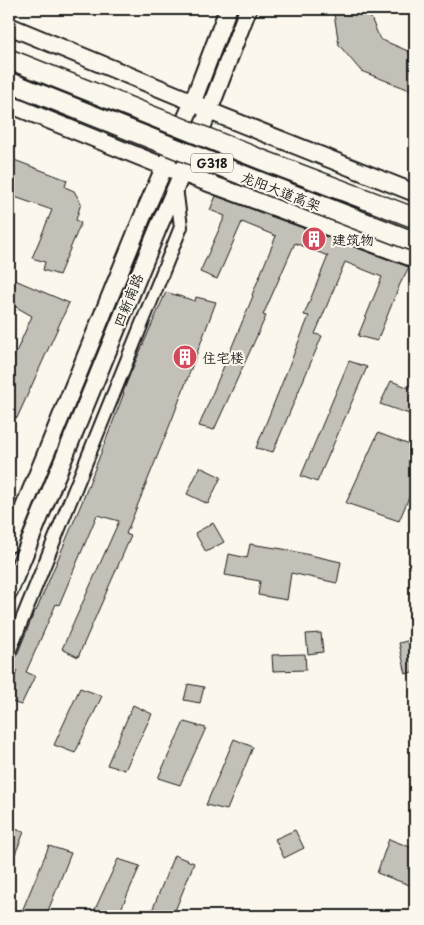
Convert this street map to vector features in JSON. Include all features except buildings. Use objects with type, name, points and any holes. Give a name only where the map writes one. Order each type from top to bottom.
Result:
[{"type":"highway","name":"龙阳大道高架","points":[[9,59],[415,218]]},
{"type":"highway","name":"龙阳大道高架","points":[[9,82],[415,242]]},
{"type":"main road","name":"四新南路","points":[[9,544],[142,218],[193,102],[228,9]]},
{"type":"main road","name":"四新南路","points":[[9,592],[159,226],[209,111],[248,9]]},
{"type":"main road","points":[[9,26],[193,102],[209,111],[415,193]]},
{"type":"main road","points":[[9,104],[164,167],[179,180],[415,259]]},
{"type":"street","points":[[9,652],[181,228],[179,180]]},
{"type":"place","name":"建筑物","points":[[314,239]]},
{"type":"place","name":"住宅楼","points":[[185,357]]}]
